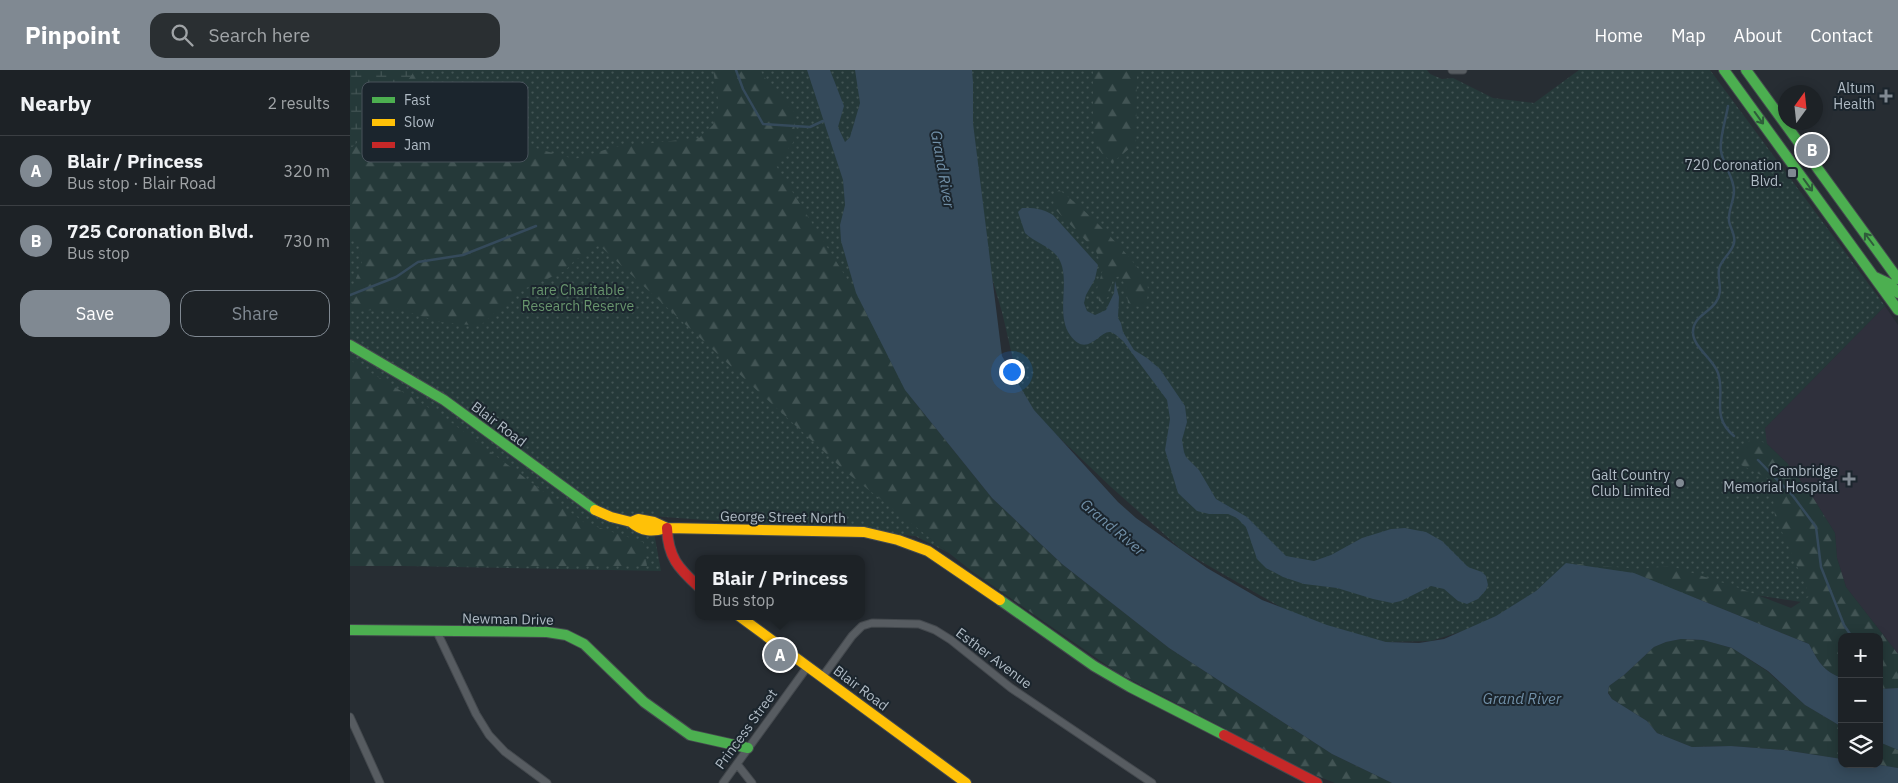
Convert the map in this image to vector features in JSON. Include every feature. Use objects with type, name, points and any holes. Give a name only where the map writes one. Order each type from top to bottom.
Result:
[{"type":"main road","points":[[1724,70],[1898,310]]},
{"type":"main road","points":[[1746,70],[1898,278]]},
{"type":"main road","points":[[1874,277],[1890,284],[1898,293]]},
{"type":"main road","name":"Blair Road","points":[[350,345],[444,400],[590,508],[611,517],[631,522],[638,528],[654,532],[667,528]]},
{"type":"main road","points":[[667,528],[670,556],[676,565],[695,583]]},
{"type":"main road","name":"George Street North","points":[[667,528],[864,532],[898,540],[928,551],[951,565],[1094,666],[1130,687],[1317,783]]},
{"type":"main road","name":"Blair Road","points":[[745,620],[966,783]]},
{"type":"main road","name":"Newman Drive","points":[[350,630],[547,632],[566,635],[584,644],[644,702],[690,735],[748,748]]},
{"type":"street","points":[[1452,70],[1463,70]]},
{"type":"street","name":"Esther Avenue","points":[[823,676],[852,636],[862,626],[872,623],[919,624],[935,630],[950,640],[1010,688],[1152,783]]},
{"type":"street","points":[[437,632],[488,735],[505,752],[547,783]]},
{"type":"street","name":"Princess Street","points":[[723,783],[808,666]]},
{"type":"street","points":[[350,717],[380,783]]},
{"type":"street","points":[[737,764],[752,783]]},
{"type":"shaded area","name":"Cambridge Memorial Hospital","points":[[1885,306],[1898,325],[1898,654],[1846,587],[1837,558],[1835,533],[1812,496],[1787,463],[1766,443],[1765,428]]},
{"type":"green space","name":"rare Charitable Research Reserve","points":[[350,70],[871,70],[930,538],[949,553],[915,536],[651,516],[661,571],[350,565]]},
{"type":"green space","points":[[350,70],[415,70],[406,82],[362,82],[362,138],[350,149]]},
{"type":"green space","points":[[415,70],[428,82],[406,82]]},
{"type":"green space","points":[[713,70],[760,70],[772,89],[796,114],[793,143],[775,164],[856,293],[905,390],[992,498],[1062,564],[1169,648],[1332,754],[1392,783],[1335,783],[1310,773],[1118,673],[973,572],[846,472],[599,245],[574,261],[565,271],[517,292],[480,326],[440,322],[398,309],[356,311],[350,295],[362,263],[360,240],[350,237],[350,149],[362,138],[362,162],[528,162],[528,141],[538,149],[575,159],[614,147],[699,138],[713,125],[719,104]]},
{"type":"green space","points":[[964,70],[1427,70],[1430,74],[1442,79],[1453,78],[1493,98],[1534,103],[1579,70],[1710,70],[1885,306],[1765,428],[1771,480],[1815,604],[1735,592],[1508,617],[1431,641],[1386,642],[1317,628],[1183,551],[1111,487],[1023,403],[1002,312],[960,171]]},
{"type":"green space","points":[[1093,70],[1137,70],[1136,143],[1112,163],[1099,150],[1093,126]]},
{"type":"green space","points":[[1059,190],[1094,220],[1132,261],[1147,283],[1147,303],[1139,307],[1128,303],[1126,287],[1120,276],[1113,278],[1109,296],[1102,302],[1099,301],[1097,289],[1103,269],[1096,251],[1054,208],[1053,196]]},
{"type":"green space","points":[[350,360],[444,417],[585,523],[643,542],[647,566],[350,566]]},
{"type":"green space","points":[[1751,439],[1766,443],[1787,463],[1812,496],[1835,533],[1837,558],[1846,587],[1882,633],[1838,633],[1838,676],[1822,665],[1809,644],[1634,573],[1566,563],[1640,569],[1671,566],[1739,588],[1791,608],[1810,596],[1775,516],[1771,480],[1741,465],[1739,450]]},
{"type":"green space","points":[[1883,635],[1898,654],[1898,688],[1883,689]]},
{"type":"green space","points":[[1681,639],[1703,640],[1732,648],[1767,671],[1805,705],[1838,725],[1838,758],[1784,750],[1731,746],[1692,747],[1657,733],[1647,721],[1612,699],[1608,692],[1609,686],[1624,675],[1654,647]]},
{"type":"green space","points":[[1883,744],[1898,750],[1898,768],[1883,766]]},
{"type":"water","name":"Grand River","points":[[807,70],[830,70],[844,106],[838,127],[845,142],[850,137],[860,103],[855,70],[972,70],[973,123],[1002,356],[1034,410],[1118,502],[1136,518],[1207,568],[1262,600],[1327,625],[1386,642],[1419,643],[1444,639],[1496,616],[1536,591],[1566,563],[1634,573],[1809,644],[1822,665],[1838,676],[1838,725],[1805,705],[1768,671],[1732,648],[1703,640],[1681,639],[1654,647],[1624,675],[1609,686],[1608,693],[1612,699],[1647,721],[1657,733],[1692,747],[1731,746],[1784,750],[1838,758],[1838,768],[1883,768],[1883,766],[1898,768],[1898,783],[1392,783],[1332,754],[1169,648],[1062,564],[992,498],[905,390],[856,293],[841,241],[840,225],[845,205],[843,180]]},
{"type":"water","points":[[1022,208],[1038,209],[1053,215],[1098,265],[1095,279],[1086,295],[1084,303],[1087,311],[1095,315],[1106,310],[1114,293],[1115,281],[1119,297],[1118,318],[1123,332],[1134,350],[1160,369],[1185,406],[1187,422],[1182,440],[1184,452],[1186,457],[1199,470],[1216,499],[1247,517],[1286,556],[1314,561],[1331,555],[1362,538],[1391,529],[1405,528],[1426,532],[1442,541],[1468,567],[1482,572],[1486,576],[1488,585],[1486,590],[1478,599],[1467,604],[1458,601],[1444,589],[1431,586],[1401,601],[1392,603],[1337,588],[1304,584],[1283,577],[1266,568],[1257,559],[1246,527],[1237,518],[1228,514],[1209,514],[1197,511],[1178,493],[1165,450],[1170,419],[1167,400],[1123,341],[1110,332],[1082,345],[1076,342],[1070,335],[1064,317],[1064,277],[1059,259],[1052,251],[1025,233],[1018,212]]},
{"type":"water","points":[[1898,688],[1898,750],[1883,744],[1883,689]]},
{"type":"waterway","points":[[736,70],[743,89],[763,124],[810,127],[823,121]]},
{"type":"waterway","points":[[1728,106],[1721,146],[1722,156],[1734,186],[1729,217],[1734,243],[1719,269],[1720,294],[1713,306],[1696,322],[1693,331],[1696,342],[1718,373],[1720,382],[1720,414],[1727,429],[1734,436]]},
{"type":"waterway","points":[[350,295],[396,277],[418,262],[463,255],[536,226]]},
{"type":"waterway","points":[[1758,460],[1793,496],[1816,527],[1821,567],[1844,625],[1849,633]]},
{"type":"traffic: fast","points":[[1724,70],[1898,310]]},
{"type":"traffic: fast","points":[[1746,70],[1898,279]]},
{"type":"traffic: fast","points":[[1875,277],[1890,284],[1898,293]]},
{"type":"traffic: fast","points":[[350,345],[444,400],[595,510]]},
{"type":"traffic: fast","points":[[1000,600],[1094,666],[1130,687],[1224,735]]},
{"type":"traffic: fast","points":[[350,630],[547,632],[566,635],[584,644],[644,702],[690,735],[748,748]]},
{"type":"traffic: slow","points":[[595,510],[611,517],[631,522],[638,519],[654,522],[667,528]]},
{"type":"traffic: slow","points":[[631,522],[639,528],[652,530],[667,528],[864,532],[898,540],[928,551],[1000,600]]},
{"type":"traffic: slow","points":[[744,620],[966,783]]},
{"type":"traffic: jam","points":[[667,528],[669,547],[672,554],[680,568],[695,583]]},
{"type":"traffic: jam","points":[[1224,735],[1317,783]]},
{"type":"place","name":"Altum Health","points":[[1886,96]]},
{"type":"place","name":"725 Coronation Blvd.","points":[[1812,150]]},
{"type":"place","name":"720 Coronation Blvd.","points":[[1792,173]]},
{"type":"place","name":"Cambridge Memorial Hospital","points":[[1849,479]]},
{"type":"place","name":"Galt Country Club Limited","points":[[1680,483]]},
{"type":"place","name":"Blair / Princess","points":[[780,655]]}]
